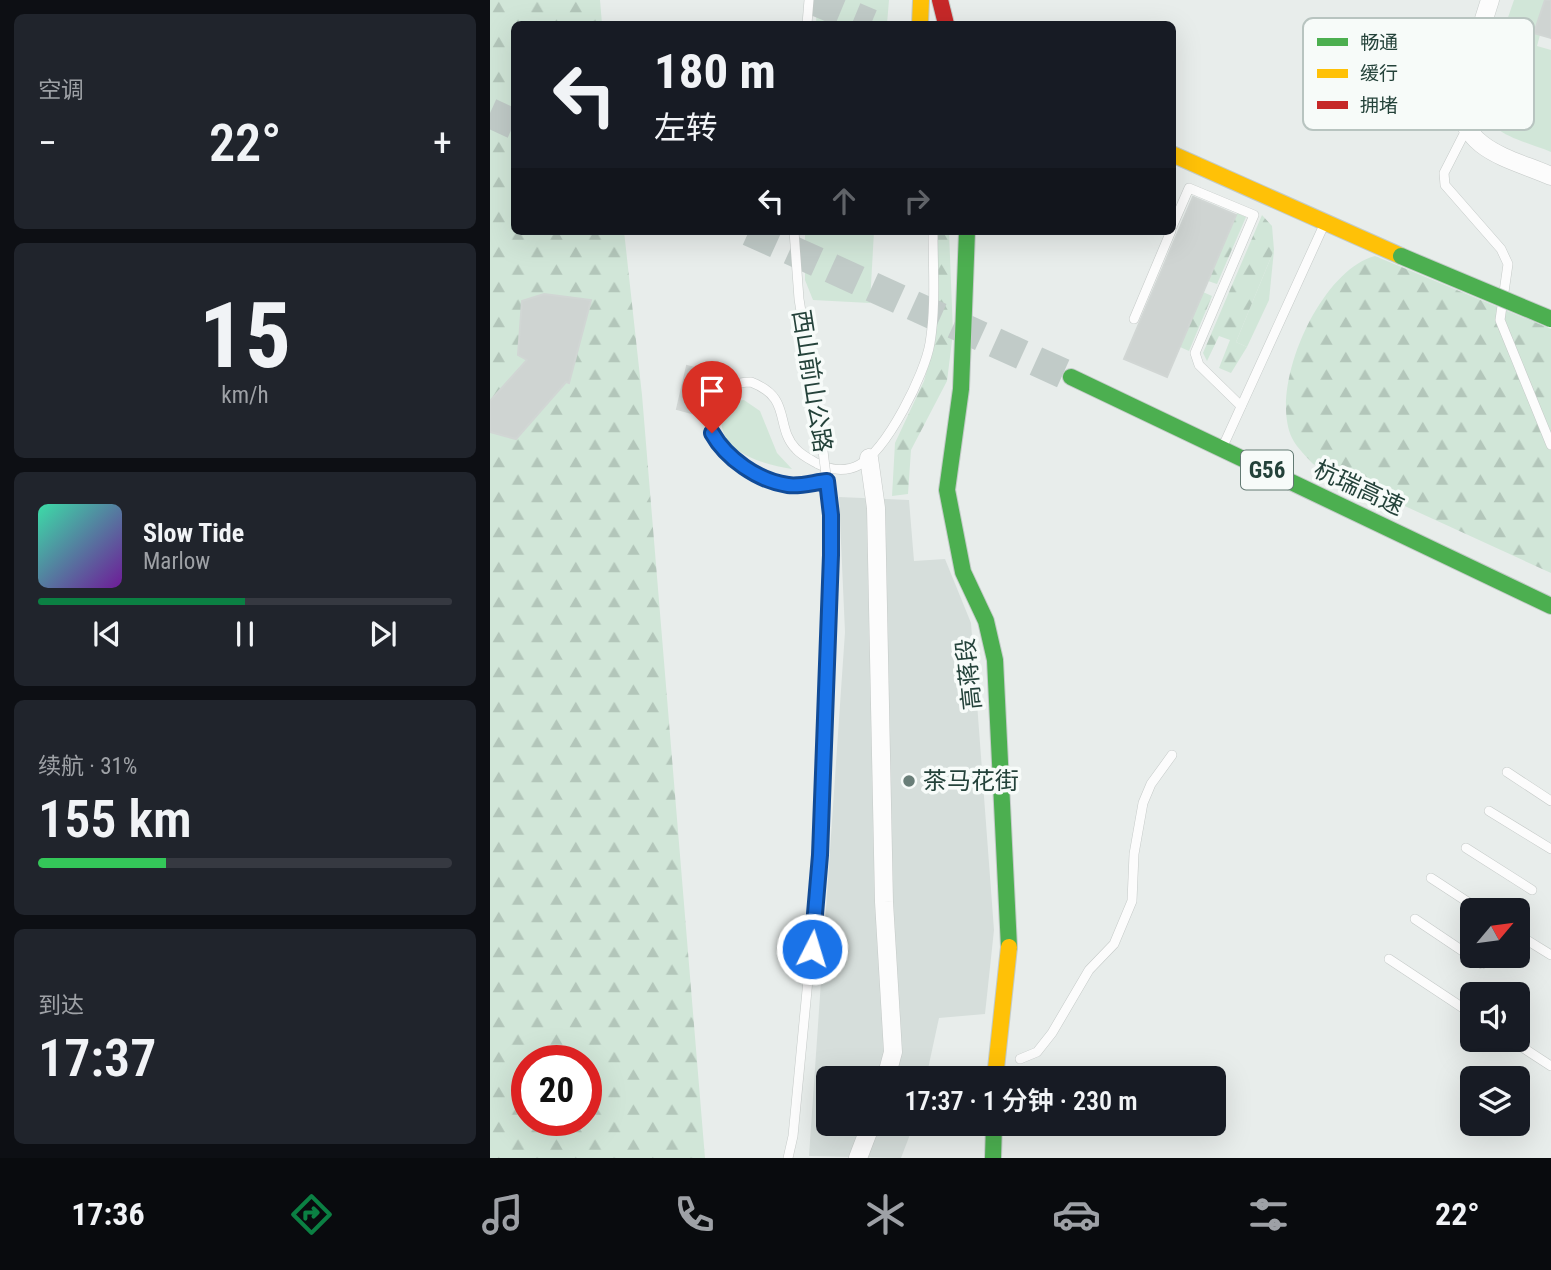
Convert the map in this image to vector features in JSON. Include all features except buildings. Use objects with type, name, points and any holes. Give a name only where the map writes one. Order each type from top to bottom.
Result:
[{"type":"main road","points":[[920,21],[921,0]]},
{"type":"main road","points":[[940,0],[945,21]]},
{"type":"main road","points":[[1176,156],[1401,256],[1551,316]]},
{"type":"main road","name":"高蒋段","points":[[967,235],[961,388],[947,490],[963,572],[986,621],[995,660],[1009,947],[996,1066]]},
{"type":"main road","name":"杭瑞高速","points":[[1071,377],[1551,606]]},
{"type":"main road","points":[[993,1158],[994,1136]]},
{"type":"street","points":[[1484,18],[1490,0]]},
{"type":"street","points":[[1466,130],[1487,148],[1551,176]]},
{"type":"street","points":[[869,457],[876,508],[884,902],[894,1052],[890,1066]]},
{"type":"street","points":[[858,1158],[866,1136]]},
{"type":"lane","points":[[807,21],[808,0]]},
{"type":"lane","points":[[1466,130],[1444,173],[1445,185],[1501,249],[1508,264],[1500,320],[1551,445]]},
{"type":"lane","points":[[1176,219],[1189,188],[1254,215],[1195,353],[1199,365],[1241,406]]},
{"type":"lane","points":[[1222,449],[1325,222]]},
{"type":"lane","name":"西山前山公路","points":[[788,1158],[793,1136],[820,855],[831,555],[831,515],[799,299],[794,235]]},
{"type":"lane","points":[[826,478],[790,485],[773,481],[729,456],[712,433],[709,417],[713,404],[721,393],[739,382],[761,386],[779,405],[795,449],[822,466],[846,469],[869,457],[911,396],[926,361],[932,321],[933,235]]},
{"type":"lane","points":[[1134,319],[1169,235]]},
{"type":"lane","points":[[1504,294],[1551,316]]},
{"type":"lane","points":[[1020,1059],[1037,1052],[1052,1033],[1089,971],[1114,944],[1132,901],[1134,854],[1143,803],[1172,755]]},
{"type":"lane","points":[[1507,772],[1551,801]]},
{"type":"lane","points":[[1489,811],[1551,849]]},
{"type":"lane","points":[[1466,848],[1532,890]]},
{"type":"lane","points":[[1431,878],[1462,898]]},
{"type":"lane","points":[[1415,919],[1460,949]]},
{"type":"lane","points":[[1530,942],[1551,955]]},
{"type":"lane","points":[[1389,959],[1460,1006]]},
{"type":"lane","points":[[1529,1052],[1551,1066]]},
{"type":"shaded area","name":"茶马花街","points":[[839,497],[909,500],[914,561],[945,559],[971,623],[994,930],[985,1014],[939,1018],[929,1066],[816,1066],[816,1136],[909,1136],[901,1158],[809,1156],[845,632]]},
{"type":"green space","points":[[490,0],[600,0],[602,21],[511,21],[511,235],[624,235],[642,395],[705,1158],[490,1158]]},
{"type":"green space","points":[[817,0],[889,0],[887,21],[816,21]]},
{"type":"green space","points":[[1514,0],[1551,0],[1541,12],[1534,33],[1534,18],[1508,18]]},
{"type":"green space","points":[[1534,33],[1540,35],[1537,46],[1551,50],[1551,152],[1499,130],[1534,130]]},
{"type":"green space","points":[[1237,213],[1246,217],[1217,284],[1208,281]]},
{"type":"green space","points":[[1262,215],[1272,226],[1274,250],[1236,342],[1247,347],[1231,373],[1219,368],[1230,340],[1219,336],[1207,361],[1203,353]]},
{"type":"green space","points":[[805,235],[874,235],[870,303],[813,300],[805,280]]},
{"type":"green space","points":[[935,235],[949,235],[953,333],[947,381],[911,450],[908,494],[892,496],[895,443],[924,381],[933,348]]},
{"type":"green space","points":[[1274,250],[1269,300],[1247,347],[1236,342]]},
{"type":"green space","points":[[1375,256],[1551,329],[1551,573],[1313,464],[1292,438],[1286,416],[1287,390],[1293,362],[1304,333],[1318,306],[1335,283],[1355,266]]},
{"type":"green space","points":[[1203,292],[1212,296],[1189,351],[1180,347]]},
{"type":"green space","points":[[744,400],[760,411],[777,453],[792,469],[767,464],[743,454],[726,438],[722,413],[735,401]]},
{"type":"tunnel","points":[[813,0],[864,21]]},
{"type":"tunnel","points":[[490,113],[511,123]]},
{"type":"tunnel","points":[[758,235],[1071,377]]},
{"type":"traffic: fast","points":[[967,235],[961,389],[947,490],[963,572],[986,621],[995,660],[1009,947]]},
{"type":"traffic: fast","points":[[1401,256],[1551,319]]},
{"type":"traffic: fast","points":[[1071,377],[1551,606]]},
{"type":"traffic: fast","points":[[993,1158],[994,1136]]},
{"type":"traffic: slow","points":[[920,21],[921,0]]},
{"type":"traffic: slow","points":[[1176,156],[1401,256]]},
{"type":"traffic: slow","points":[[996,1066],[1009,947]]},
{"type":"traffic: jam","points":[[940,0],[945,21]]},
{"type":"place","name":"茶马花街","points":[[909,781]]},
{"type":"route","points":[[712,433],[729,456],[773,481],[790,485],[827,481],[831,515],[831,555],[820,855],[812,949]]}]
